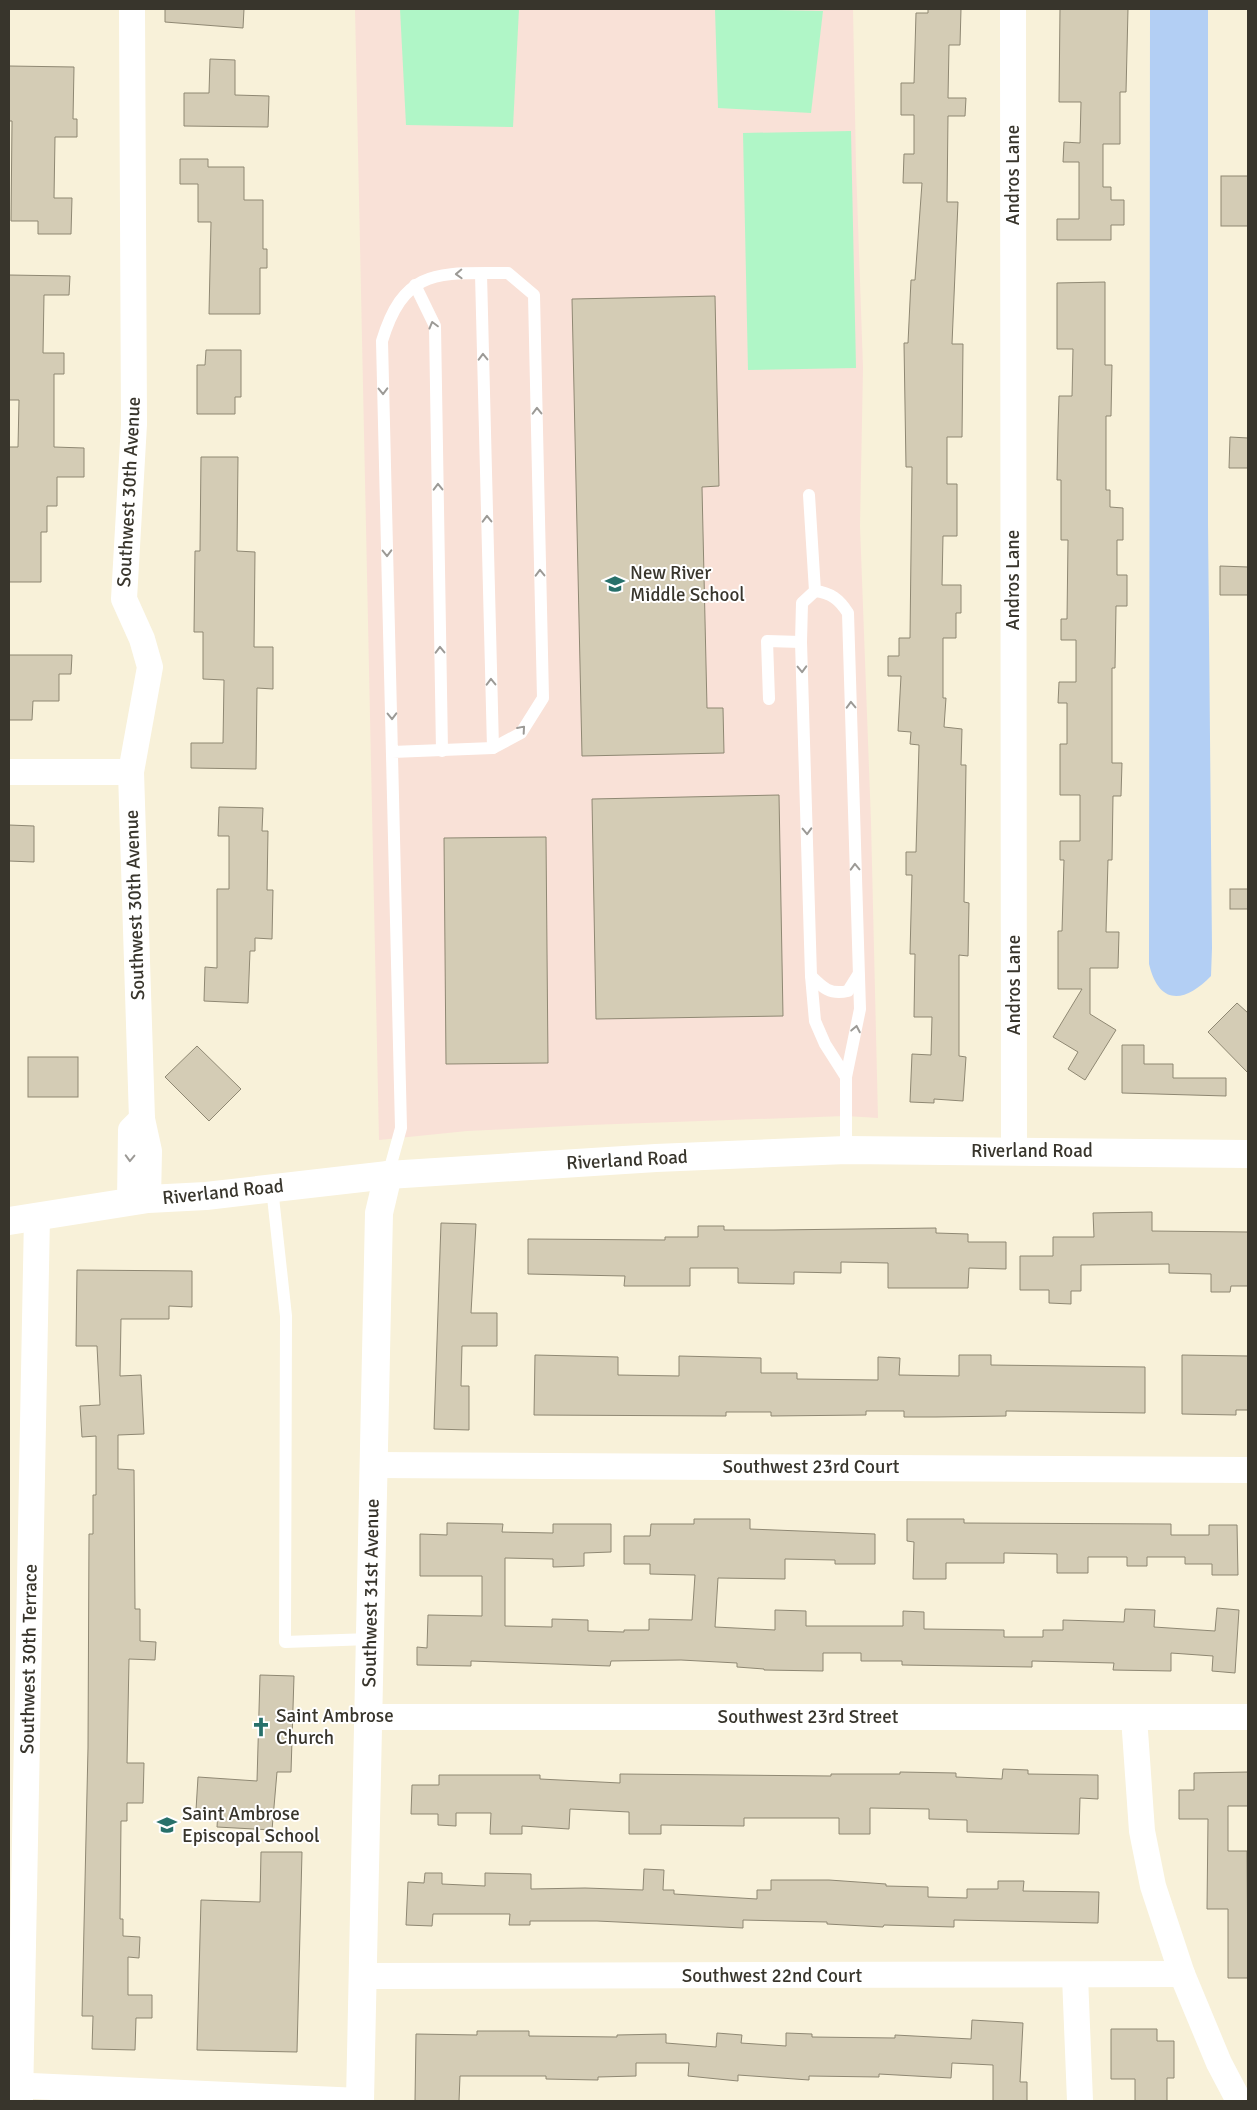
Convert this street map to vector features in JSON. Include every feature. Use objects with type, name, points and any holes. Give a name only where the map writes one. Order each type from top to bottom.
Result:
[{"type":"street","name":"Southwest 30th Avenue","points":[[132,9],[134,424],[124,599],[142,639],[150,667],[131,772],[142,1119],[131,1130],[139,1201]]},
{"type":"street","name":"Andros Lane","points":[[1012,9],[1014,1150]]},
{"type":"street","points":[[9,772],[131,772]]},
{"type":"street","name":"Riverland Road","points":[[9,1221],[139,1201],[206,1196],[388,1176],[656,1158],[846,1150],[1014,1150],[1248,1154]]},
{"type":"street","name":"Southwest 31st Avenue","points":[[360,2101],[379,1213],[388,1176]]},
{"type":"street","name":"Southwest 30th Terrace","points":[[16,2090],[20,1562],[37,1216]]},
{"type":"street","name":"Southwest 23rd Court","points":[[374,1465],[1248,1470]]},
{"type":"street","name":"Southwest 23rd Street","points":[[368,1717],[1248,1717]]},
{"type":"street","points":[[1134,1717],[1142,1832],[1153,1886],[1182,1974],[1219,2063],[1239,2101]]},
{"type":"street","name":"Southwest 22nd Court","points":[[363,1976],[1075,1976],[1182,1974]]},
{"type":"street","points":[[1075,1976],[1080,2101]]},
{"type":"street","points":[[16,2090],[360,2101]]},
{"type":"lane","points":[[388,1176],[401,1128],[382,341],[389,319],[403,297],[415,285],[437,275],[508,273],[534,295],[543,698],[521,733],[493,748],[392,752]]},
{"type":"lane","points":[[481,274],[493,748]]},
{"type":"lane","points":[[415,285],[435,326],[442,751]]},
{"type":"lane","points":[[810,496],[815,590],[802,603],[801,642],[811,976],[815,1021],[825,1044],[846,1077]]},
{"type":"lane","points":[[815,590],[828,592],[841,602],[848,613],[860,1009],[846,1077],[846,1150]]},
{"type":"lane","points":[[769,699],[767,641],[801,642]]},
{"type":"lane","points":[[811,976],[824,989],[836,994],[848,991],[858,975]]},
{"type":"lane","points":[[272,1188],[286,1316],[284,1642],[370,1639]]},
{"type":"shaded area","name":"New River Middle School","points":[[355,9],[853,9],[863,368],[860,526],[871,822],[878,1118],[846,1116],[589,1125],[467,1131],[379,1140]]},
{"type":"green space","points":[[400,9],[519,9],[513,127],[406,125]]},
{"type":"green space","points":[[715,9],[823,11],[811,113],[718,108]]},
{"type":"green space","points":[[851,131],[856,368],[748,370],[743,133]]},
{"type":"water","points":[[1150,9],[1208,9],[1208,524],[1212,948],[1211,976],[1192,991],[1174,996],[1166,993],[1159,987],[1153,978],[1149,964]]},
{"type":"building","points":[[165,9],[244,9],[243,28],[165,22]]},
{"type":"building","points":[[928,9],[961,9],[960,45],[949,45],[948,98],[966,98],[965,116],[948,116],[947,202],[958,202],[952,344],[963,344],[962,437],[947,437],[947,484],[957,484],[957,536],[943,536],[942,585],[961,585],[961,613],[956,613],[956,638],[943,638],[943,698],[946,698],[944,727],[962,729],[961,765],[966,765],[964,902],[969,903],[968,956],[959,955],[959,1056],[966,1057],[963,1101],[934,1099],[934,1103],[910,1102],[912,1054],[931,1055],[932,1017],[914,1017],[915,954],[910,954],[912,875],[906,875],[906,852],[916,852],[919,745],[910,744],[911,732],[898,731],[901,676],[888,676],[888,656],[899,656],[899,638],[910,638],[912,467],[906,467],[904,343],[908,343],[911,280],[915,280],[922,183],[903,183],[904,154],[914,154],[914,115],[901,115],[901,83],[914,83],[916,13],[928,13]]},
{"type":"building","points":[[1060,9],[1128,9],[1126,92],[1120,92],[1120,144],[1103,144],[1103,187],[1111,187],[1111,200],[1124,200],[1124,225],[1111,225],[1111,240],[1057,240],[1057,219],[1079,219],[1079,162],[1063,162],[1064,142],[1080,143],[1081,102],[1059,102]]},
{"type":"building","points":[[210,59],[235,60],[235,95],[269,96],[268,127],[184,126],[184,93],[209,93]]},
{"type":"building","points":[[9,66],[74,67],[73,119],[77,119],[77,137],[55,137],[54,198],[72,198],[71,234],[38,234],[38,221],[11,221],[12,121],[9,121]]},
{"type":"building","points":[[180,159],[208,159],[208,167],[244,167],[244,200],[263,200],[263,249],[267,249],[267,268],[260,268],[260,314],[209,314],[211,222],[198,222],[198,184],[180,184]]},
{"type":"building","points":[[1221,176],[1248,176],[1248,226],[1221,226]]},
{"type":"building","points":[[9,275],[70,276],[69,295],[44,295],[43,353],[64,353],[64,374],[54,374],[54,447],[84,448],[84,477],[57,477],[57,506],[47,506],[47,532],[41,532],[41,582],[9,582],[9,447],[18,447],[19,400],[9,400]]},
{"type":"building","points":[[1105,282],[1105,365],[1112,365],[1111,416],[1106,416],[1106,490],[1110,490],[1110,507],[1123,508],[1123,540],[1117,540],[1117,575],[1127,575],[1127,606],[1116,606],[1115,668],[1112,668],[1112,763],[1122,763],[1121,796],[1113,796],[1112,860],[1108,860],[1106,932],[1119,932],[1118,968],[1090,968],[1090,1014],[1116,1030],[1085,1080],[1068,1069],[1078,1052],[1053,1037],[1082,989],[1058,989],[1058,931],[1062,931],[1064,860],[1060,860],[1060,841],[1080,841],[1080,795],[1060,795],[1060,744],[1067,744],[1067,703],[1058,703],[1059,682],[1076,682],[1076,640],[1061,640],[1061,619],[1067,619],[1068,540],[1061,540],[1061,480],[1057,480],[1059,396],[1072,396],[1073,349],[1057,349],[1057,283]]},
{"type":"building","points":[[715,296],[719,486],[702,487],[707,708],[723,708],[724,753],[582,756],[572,299]]},
{"type":"building","points":[[206,350],[241,350],[241,397],[235,397],[235,414],[197,414],[197,365],[205,365]]},
{"type":"building","points":[[1230,437],[1248,438],[1248,468],[1229,468]]},
{"type":"building","points":[[201,457],[238,457],[237,551],[255,552],[254,647],[273,647],[273,689],[257,688],[256,769],[191,768],[191,743],[223,743],[224,680],[203,679],[203,632],[194,632],[195,551],[200,551]]},
{"type":"building","points":[[1220,566],[1248,567],[1248,595],[1220,595]]},
{"type":"building","points":[[9,655],[72,655],[71,674],[59,674],[59,701],[33,701],[32,720],[9,720]]},
{"type":"building","points":[[779,795],[783,1016],[596,1019],[592,799]]},
{"type":"building","points":[[219,807],[263,808],[262,831],[268,831],[267,890],[273,890],[272,939],[255,938],[255,951],[250,951],[248,1003],[204,1001],[205,967],[217,968],[217,889],[229,889],[229,836],[218,836]]},
{"type":"building","points":[[9,825],[34,826],[34,862],[9,861]]},
{"type":"building","points":[[546,837],[548,1063],[446,1064],[444,838]]},
{"type":"building","points":[[1230,889],[1248,889],[1248,909],[1230,909]]},
{"type":"building","points":[[1237,1003],[1248,1013],[1248,1073],[1208,1032]]},
{"type":"building","points":[[1122,1045],[1144,1045],[1144,1064],[1173,1064],[1173,1078],[1226,1078],[1226,1096],[1122,1093]]},
{"type":"building","points":[[197,1046],[241,1089],[209,1121],[165,1077]]},
{"type":"building","points":[[28,1057],[78,1057],[78,1097],[28,1097]]},
{"type":"building","points":[[1152,1212],[1152,1231],[1248,1232],[1248,1286],[1231,1286],[1230,1292],[1211,1292],[1211,1274],[1169,1273],[1169,1264],[1081,1265],[1081,1291],[1071,1291],[1071,1304],[1049,1303],[1049,1290],[1020,1290],[1020,1256],[1053,1256],[1053,1237],[1094,1237],[1093,1213]]},
{"type":"building","points":[[441,1223],[476,1224],[471,1313],[497,1313],[497,1346],[462,1346],[461,1386],[469,1386],[469,1430],[434,1429]]},
{"type":"building","points":[[698,1226],[724,1226],[724,1230],[936,1228],[936,1233],[968,1234],[968,1242],[1006,1242],[1006,1269],[969,1268],[968,1288],[888,1288],[888,1263],[841,1262],[841,1273],[794,1272],[794,1284],[738,1283],[738,1268],[690,1268],[690,1286],[624,1286],[625,1276],[528,1274],[528,1239],[665,1240],[665,1237],[698,1237]]},
{"type":"building","points":[[77,1270],[192,1271],[192,1307],[169,1306],[169,1319],[121,1319],[120,1376],[141,1375],[144,1434],[118,1435],[118,1469],[134,1470],[135,1609],[140,1609],[140,1641],[156,1642],[155,1660],[129,1659],[127,1763],[144,1763],[143,1803],[127,1803],[127,1821],[121,1821],[120,1919],[123,1919],[123,1936],[140,1937],[139,1958],[128,1957],[128,1995],[152,1995],[152,2018],[136,2018],[135,2050],[92,2049],[93,2016],[82,2016],[88,1748],[89,1534],[93,1534],[93,1495],[96,1495],[96,1436],[82,1437],[80,1406],[100,1405],[97,1346],[76,1346]]},
{"type":"building","points":[[535,1355],[618,1357],[618,1375],[679,1376],[679,1356],[761,1358],[761,1373],[797,1373],[797,1379],[878,1380],[878,1357],[900,1358],[899,1375],[959,1376],[959,1355],[991,1355],[991,1365],[1145,1367],[1145,1413],[1006,1411],[1006,1416],[936,1417],[904,1417],[904,1411],[866,1411],[866,1415],[771,1416],[771,1412],[726,1412],[726,1416],[534,1415]]},
{"type":"building","points":[[1182,1355],[1248,1356],[1248,1410],[1236,1410],[1236,1415],[1182,1414]]},
{"type":"building","points":[[694,1519],[750,1519],[750,1529],[875,1534],[875,1564],[835,1564],[835,1560],[785,1559],[785,1579],[718,1578],[715,1627],[775,1630],[775,1610],[806,1611],[806,1626],[903,1626],[903,1611],[924,1612],[924,1629],[1004,1630],[1004,1637],[1043,1637],[1043,1630],[1063,1630],[1063,1620],[1124,1622],[1125,1609],[1155,1610],[1154,1627],[1215,1631],[1217,1608],[1239,1610],[1235,1673],[1212,1671],[1213,1656],[1171,1653],[1171,1671],[1113,1670],[1114,1663],[1032,1661],[1032,1667],[902,1665],[902,1661],[861,1661],[861,1653],[823,1653],[823,1671],[764,1670],[737,1667],[737,1663],[681,1660],[611,1661],[610,1666],[471,1661],[471,1666],[417,1665],[417,1647],[427,1648],[428,1615],[482,1616],[482,1576],[420,1576],[420,1534],[447,1535],[447,1523],[503,1524],[502,1532],[553,1533],[553,1524],[611,1524],[611,1552],[584,1553],[584,1566],[553,1567],[553,1559],[505,1558],[505,1626],[552,1627],[552,1619],[588,1620],[588,1631],[624,1632],[624,1630],[649,1630],[649,1619],[692,1620],[695,1575],[650,1574],[650,1564],[624,1564],[624,1536],[650,1536],[651,1524],[694,1524]]},
{"type":"building","points":[[907,1519],[964,1519],[964,1523],[1171,1524],[1171,1535],[1209,1535],[1209,1525],[1237,1525],[1238,1575],[1212,1575],[1212,1564],[1185,1564],[1185,1557],[1147,1557],[1147,1566],[1127,1566],[1127,1557],[1088,1557],[1088,1573],[1057,1573],[1057,1554],[1004,1553],[1004,1563],[946,1563],[946,1579],[913,1579],[914,1542],[907,1541]]},
{"type":"building","points":[[260,1675],[294,1676],[291,1772],[277,1772],[272,1830],[217,1827],[218,1811],[196,1810],[198,1777],[257,1781]]},
{"type":"building","points":[[1003,1769],[1028,1770],[1028,1774],[1098,1775],[1098,1799],[1080,1798],[1079,1834],[967,1832],[967,1820],[929,1819],[929,1809],[870,1808],[870,1834],[839,1834],[839,1818],[744,1818],[744,1826],[661,1825],[661,1834],[629,1834],[629,1812],[570,1809],[569,1829],[522,1826],[522,1834],[490,1834],[491,1813],[456,1813],[456,1826],[438,1825],[438,1814],[411,1814],[412,1785],[439,1785],[439,1775],[540,1775],[540,1779],[620,1783],[620,1774],[831,1776],[831,1774],[900,1774],[900,1772],[956,1773],[956,1777],[1002,1779]]},
{"type":"building","points":[[1248,1772],[1248,1806],[1228,1806],[1228,1851],[1247,1851],[1248,1978],[1228,1978],[1228,1909],[1207,1909],[1208,1819],[1179,1819],[1179,1790],[1194,1790],[1194,1773]]},
{"type":"building","points":[[261,1852],[302,1852],[297,2052],[197,2050],[201,1900],[260,1902]]},
{"type":"building","points":[[644,1869],[664,1870],[663,1890],[674,1890],[674,1894],[757,1899],[757,1890],[771,1890],[771,1880],[829,1880],[886,1884],[886,1886],[928,1887],[928,1897],[967,1898],[967,1889],[998,1889],[998,1881],[1024,1881],[1023,1891],[1099,1892],[1098,1923],[954,1920],[954,1927],[884,1925],[883,1927],[827,1924],[827,1922],[743,1920],[743,1928],[597,1921],[530,1921],[530,1925],[509,1925],[510,1914],[433,1914],[432,1926],[406,1925],[408,1882],[424,1883],[425,1873],[442,1873],[442,1884],[485,1886],[485,1873],[531,1874],[531,1889],[643,1890]]},
{"type":"building","points":[[972,2020],[1023,2023],[1020,2082],[1027,2082],[1027,2101],[993,2101],[993,2065],[952,2063],[951,2078],[879,2074],[879,2077],[809,2076],[809,2080],[738,2075],[738,2081],[688,2076],[689,2063],[636,2063],[636,2076],[598,2077],[598,2080],[546,2079],[546,2076],[460,2076],[459,2101],[415,2101],[416,2034],[477,2035],[477,2031],[529,2031],[529,2036],[617,2037],[617,2035],[666,2034],[666,2043],[716,2047],[717,2033],[742,2035],[741,2043],[786,2046],[786,2033],[812,2034],[812,2037],[895,2038],[895,2035],[971,2039]]},
{"type":"building","points":[[1111,2029],[1157,2029],[1157,2041],[1174,2041],[1174,2078],[1167,2078],[1167,2101],[1135,2101],[1135,2079],[1111,2079]]},
{"type":"place","name":"New River Middle School","points":[[615,584]]},
{"type":"place","name":"Saint Ambrose Church","points":[[261,1727]]},
{"type":"place","name":"Saint Ambrose Episcopal School","points":[[167,1825]]}]
